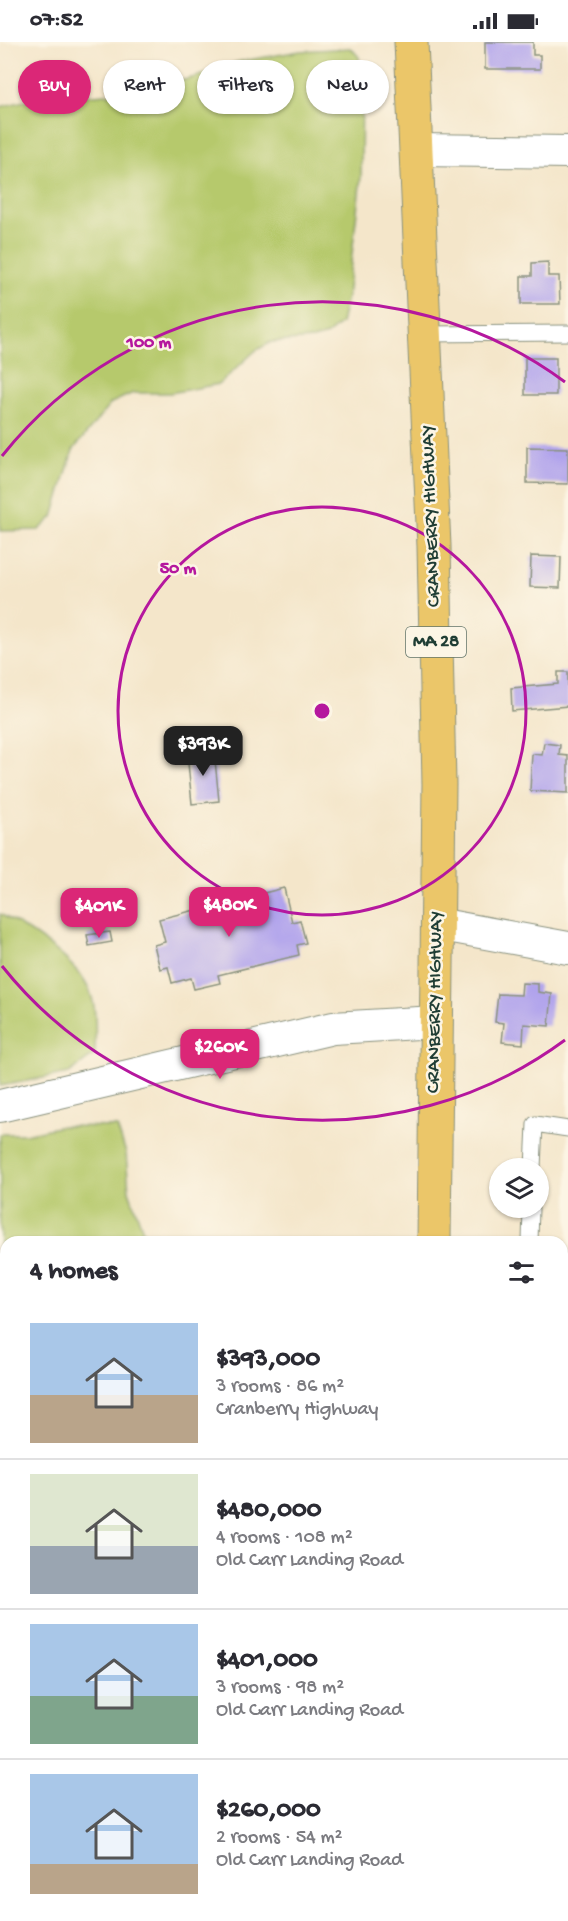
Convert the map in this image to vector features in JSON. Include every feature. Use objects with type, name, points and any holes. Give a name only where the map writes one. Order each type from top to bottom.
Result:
[{"type":"main road","name":"CRANBERRY HIGHWAY","points":[[411,42],[434,546],[439,784],[434,1236]]},
{"type":"street","points":[[416,150],[568,152]]},
{"type":"street","points":[[437,924],[568,948]]},
{"type":"street","points":[[0,1106],[333,1028],[436,1022]]},
{"type":"lane","points":[[425,334],[568,333]]},
{"type":"lane","points":[[533,1158],[535,1124],[568,1129]]},
{"type":"lane","points":[[530,1236],[531,1218]]},
{"type":"green space","points":[[351,48],[359,57],[359,60],[306,60],[306,114],[362,114],[361,176],[347,297],[341,323],[327,335],[313,339],[271,342],[255,351],[219,384],[170,393],[133,393],[111,403],[73,450],[53,517],[39,530],[0,531],[0,107],[18,102],[18,114],[91,114],[91,95],[103,94],[103,114],[185,114],[185,80],[197,77],[197,114],[294,114],[294,60],[248,60],[300,51]]},
{"type":"green space","points":[[0,914],[56,951],[69,962],[88,988],[95,1014],[95,1054],[69,1073],[0,1086]]},
{"type":"green space","points":[[62,1126],[117,1127],[126,1153],[129,1191],[145,1236],[0,1236],[0,1134],[25,1134]]},
{"type":"building","points":[[485,42],[533,42],[533,55],[540,55],[540,69],[485,69]]},
{"type":"building","points":[[548,262],[548,276],[559,276],[560,304],[521,304],[521,276],[532,276],[532,263]]},
{"type":"building","points":[[525,358],[556,358],[556,395],[525,395]]},
{"type":"building","points":[[527,447],[568,448],[568,484],[527,483]]},
{"type":"building","points":[[531,556],[561,557],[560,588],[530,587]]},
{"type":"building","points":[[558,672],[568,672],[568,706],[512,711],[511,688],[558,684]]},
{"type":"building","points":[[544,743],[560,745],[559,755],[568,756],[568,793],[530,791],[532,754],[542,755]]},
{"type":"building","points":[[214,750],[219,801],[192,804],[187,753]]},
{"type":"building","points":[[284,888],[292,922],[300,920],[306,943],[297,945],[299,955],[218,975],[220,983],[194,989],[191,978],[172,983],[168,967],[160,969],[154,945],[165,942],[159,919]]},
{"type":"building","points":[[110,932],[112,942],[89,946],[87,935]]},
{"type":"building","points":[[522,983],[538,984],[538,992],[552,994],[549,1026],[524,1024],[523,1044],[502,1042],[504,1023],[495,1022],[498,994],[521,995]]}]
